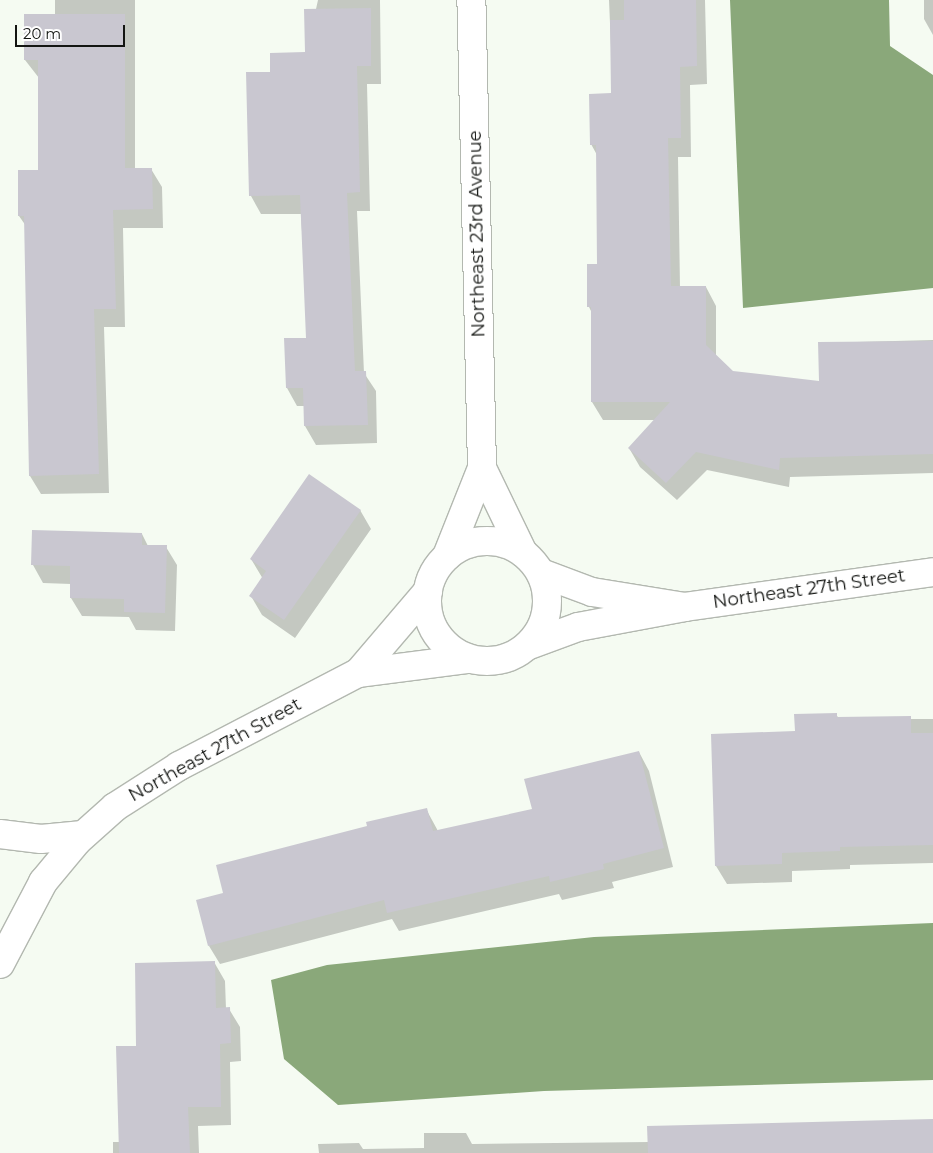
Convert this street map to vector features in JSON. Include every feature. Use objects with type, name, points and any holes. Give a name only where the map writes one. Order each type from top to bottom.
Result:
[{"type":"street","name":"Northeast 23rd Avenue","points":[[447,556],[482,468],[471,0]]},
{"type":"street","name":"Northeast 23rd Avenue","points":[[482,468],[523,553]]},
{"type":"street","points":[[484,541],[505,544],[523,553],[541,573],[548,598],[544,623],[529,645],[511,657],[490,662],[468,659],[450,648],[435,633],[428,613],[428,591],[438,566],[447,556],[465,545],[484,541]]},
{"type":"street","name":"Northeast 27th Street","points":[[529,645],[578,626],[685,607],[933,572]]},
{"type":"street","name":"Northeast 27th Street","points":[[541,573],[592,592],[685,607]]},
{"type":"street","name":"Northeast 27th Street","points":[[358,673],[428,591]]},
{"type":"street","name":"Northeast 27th Street","points":[[0,964],[43,882],[83,835],[115,807],[180,766],[358,673],[468,659]]},
{"type":"street","points":[[0,834],[41,839],[83,835]]},
{"type":"shaded area","points":[[730,0],[889,0],[890,46],[933,75],[933,288],[743,308]]},
{"type":"shaded area","points":[[933,923],[933,1080],[544,1091],[338,1105],[284,1059],[271,980],[327,965],[594,937]]},
{"type":"building","points":[[624,0],[696,0],[697,66],[680,67],[681,138],[668,138],[671,286],[706,286],[706,345],[733,371],[819,381],[818,342],[933,341],[933,454],[780,458],[779,470],[696,452],[666,483],[628,448],[670,402],[591,402],[591,307],[587,307],[587,264],[597,264],[596,145],[590,145],[589,94],[611,93],[610,20],[624,20]]},
{"type":"building","points":[[371,8],[371,66],[357,66],[360,192],[347,193],[355,371],[366,371],[368,425],[304,426],[303,388],[286,388],[284,338],[306,338],[300,195],[249,196],[246,72],[270,72],[270,53],[305,52],[304,9]]},
{"type":"building","points":[[24,14],[125,14],[125,168],[152,168],[153,209],[113,210],[116,309],[94,309],[99,474],[29,476],[24,216],[18,216],[18,170],[38,170],[38,60],[24,60]]},
{"type":"building","points":[[309,474],[361,510],[284,620],[249,596],[266,571],[250,559]]},
{"type":"building","points":[[32,530],[142,533],[142,545],[167,545],[165,613],[124,612],[124,599],[70,598],[70,566],[31,565]]},
{"type":"building","points":[[837,713],[837,717],[911,716],[911,733],[933,733],[933,845],[840,847],[840,851],[782,853],[782,864],[715,866],[711,734],[795,731],[794,714]]},
{"type":"building","points":[[639,751],[664,848],[603,864],[604,869],[550,882],[549,876],[387,913],[384,900],[208,946],[196,900],[223,893],[216,865],[367,826],[366,822],[427,808],[433,831],[532,809],[524,779]]},
{"type":"building","points":[[215,961],[216,1008],[230,1007],[231,1043],[220,1044],[221,1107],[188,1107],[190,1153],[119,1153],[116,1046],[136,1046],[135,963]]},
{"type":"building","points":[[933,1119],[933,1153],[648,1153],[647,1126]]}]
